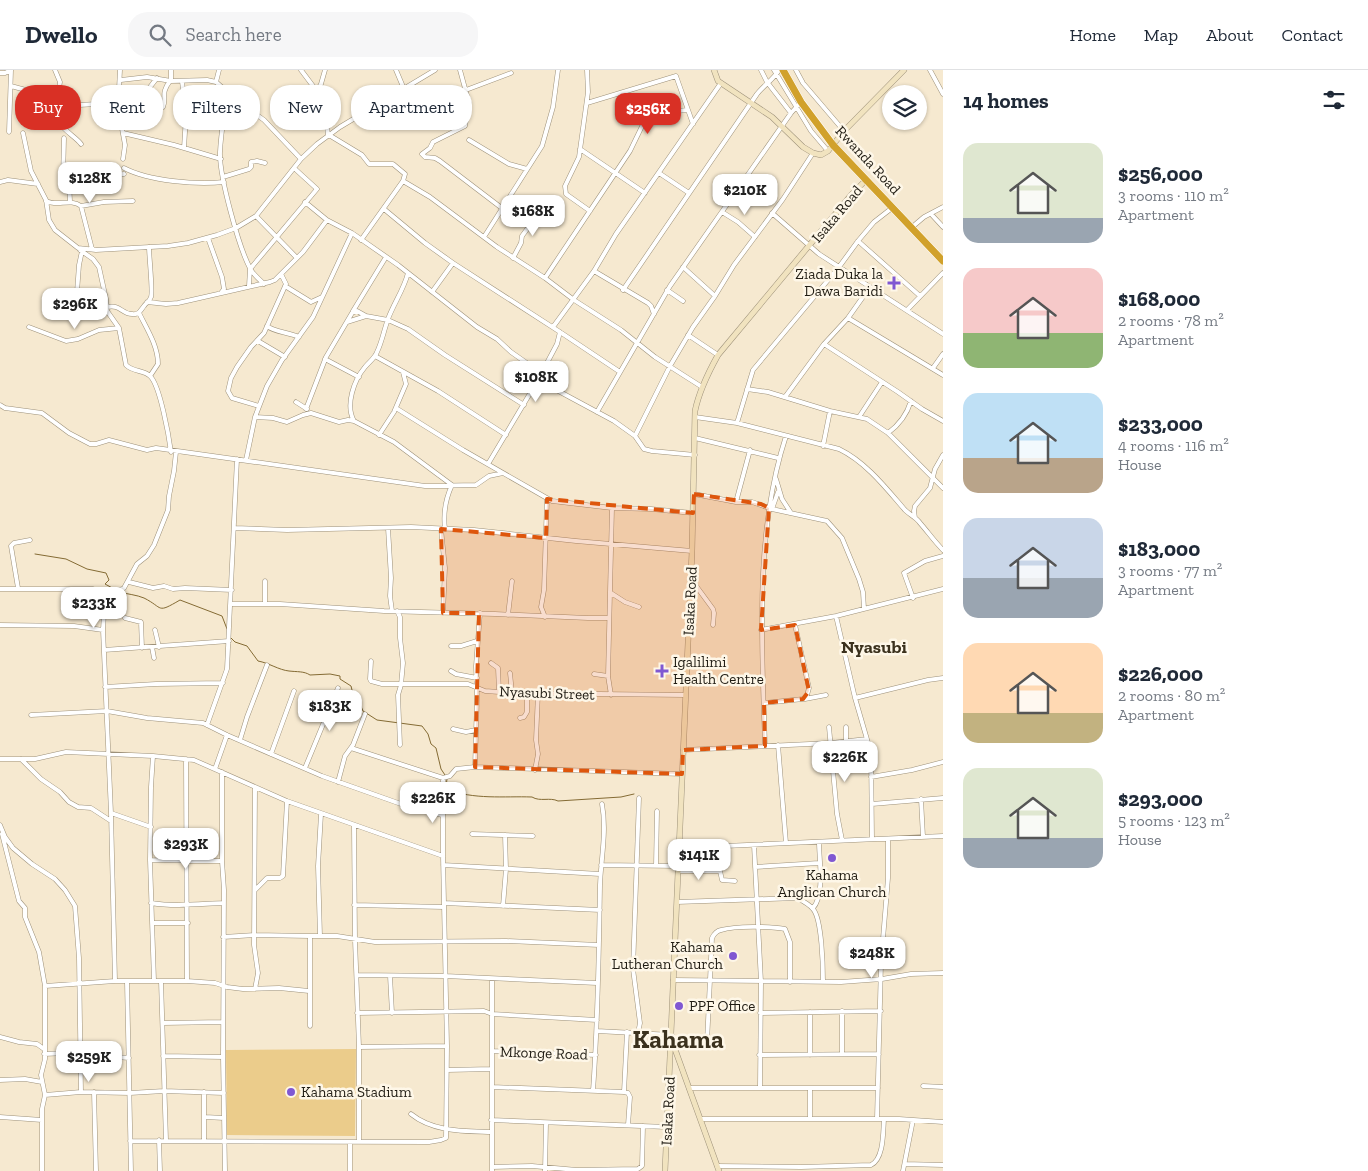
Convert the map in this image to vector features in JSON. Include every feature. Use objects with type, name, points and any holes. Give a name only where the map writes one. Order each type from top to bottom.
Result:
[{"type":"highway","name":"Rwanda Road","points":[[783,70],[799,105],[831,148],[866,180],[943,261]]},
{"type":"street","points":[[0,73],[11,70],[9,132]]},
{"type":"street","points":[[55,70],[60,85]]},
{"type":"street","points":[[120,70],[120,85]]},
{"type":"street","points":[[163,106],[164,91],[170,81],[171,70]]},
{"type":"street","points":[[216,82],[219,70]]},
{"type":"street","points":[[301,70],[312,85]]},
{"type":"street","points":[[321,85],[325,70]]},
{"type":"street","points":[[396,70],[402,85]]},
{"type":"street","points":[[411,85],[435,70]]},
{"type":"street","points":[[460,70],[464,85]]},
{"type":"street","points":[[484,237],[544,143],[553,107],[558,70]]},
{"type":"street","points":[[587,70],[589,88],[580,149],[577,162],[564,191],[590,211]]},
{"type":"street","points":[[714,70],[721,83],[752,102],[783,127],[796,141],[813,153],[821,154],[831,148],[844,131],[904,70]]},
{"type":"street","points":[[761,70],[767,82],[791,113]]},
{"type":"street","points":[[597,412],[667,290],[791,113],[799,105],[776,76],[774,70]]},
{"type":"street","points":[[623,290],[752,102],[767,82],[776,76],[779,70]]},
{"type":"street","points":[[797,70],[803,83],[844,131]]},
{"type":"street","points":[[930,70],[943,94]]},
{"type":"street","points":[[472,88],[511,73]]},
{"type":"street","points":[[587,103],[676,76],[693,124]]},
{"type":"street","points":[[121,80],[147,77],[170,81],[207,80],[216,82],[219,85]]},
{"type":"street","points":[[152,85],[157,78]]},
{"type":"street","points":[[182,81],[186,116],[184,148]]},
{"type":"street","points":[[553,327],[594,271],[616,234],[721,83]]},
{"type":"street","points":[[11,86],[15,87]]},
{"type":"street","points":[[545,278],[630,151],[649,114],[688,110]]},
{"type":"street","points":[[260,117],[301,159]]},
{"type":"street","points":[[78,248],[149,247],[181,244],[208,238],[236,228],[256,216],[301,159],[317,144],[351,122]]},
{"type":"street","points":[[66,130],[81,144]]},
{"type":"street","points":[[122,159],[125,148],[123,130]]},
{"type":"street","points":[[223,130],[220,159],[223,180],[236,228],[250,268],[264,284]]},
{"type":"street","points":[[327,130],[328,136]]},
{"type":"street","points":[[457,130],[432,142],[430,148],[422,154],[425,157],[435,158],[503,209]]},
{"type":"street","points":[[22,132],[31,171],[46,201],[47,215],[53,227],[93,259],[98,267],[108,313],[119,328],[126,365],[130,369],[150,376],[156,385],[176,460],[169,492],[169,506],[154,545],[146,557],[137,564],[129,582],[123,589],[109,597],[105,604]]},
{"type":"street","points":[[123,133],[220,159]]},
{"type":"street","points":[[328,136],[362,155],[370,164],[397,166],[405,174],[403,182],[361,240]]},
{"type":"street","points":[[64,138],[64,179],[65,182],[70,183]]},
{"type":"street","points":[[469,140],[509,164],[527,169]]},
{"type":"street","points":[[580,149],[646,193]]},
{"type":"street","points":[[635,436],[670,366],[688,335],[734,265],[813,153]]},
{"type":"street","points":[[124,168],[155,178],[207,184],[223,180],[249,169],[251,162],[265,163]]},
{"type":"street","points":[[248,286],[250,268],[317,188],[294,168]]},
{"type":"street","points":[[660,173],[689,193]]},
{"type":"street","points":[[70,202],[70,183],[74,175],[102,177],[124,174]]},
{"type":"street","points":[[0,182],[8,180],[38,184]]},
{"type":"street","name":"Isaka Road","points":[[665,1171],[691,579],[695,417],[698,398],[718,355],[810,247],[852,194],[866,180]]},
{"type":"street","points":[[403,182],[430,197],[513,258],[621,330],[637,344],[702,386]]},
{"type":"street","points":[[46,201],[56,204],[70,202],[81,206],[104,202],[133,201]]},
{"type":"street","points":[[305,202],[328,220],[352,233],[386,257],[478,328],[498,339],[511,352],[541,373]]},
{"type":"street","points":[[81,206],[92,249]]},
{"type":"street","points":[[912,228],[924,217],[943,207]]},
{"type":"street","points":[[737,423],[753,370],[840,266],[874,222],[893,208]]},
{"type":"street","points":[[384,209],[453,264],[620,372]]},
{"type":"street","points":[[513,258],[521,243],[522,236],[542,209]]},
{"type":"street","points":[[722,212],[738,222],[755,237]]},
{"type":"street","points":[[772,213],[819,254],[943,334]]},
{"type":"street","points":[[931,214],[943,227]]},
{"type":"street","points":[[256,216],[297,258]]},
{"type":"street","points":[[147,302],[171,304],[275,280],[297,258],[328,220]]},
{"type":"street","points":[[246,460],[255,417],[267,386],[284,357],[313,317],[352,233]]},
{"type":"street","points":[[208,238],[222,277],[224,290],[221,293]]},
{"type":"street","points":[[858,241],[920,296]]},
{"type":"street","points":[[107,307],[116,306],[131,314],[139,313],[150,299],[152,291],[149,247]]},
{"type":"street","points":[[69,296],[74,296],[77,292],[82,251]]},
{"type":"street","points":[[306,409],[325,359],[386,257]]},
{"type":"street","points":[[432,292],[453,264]]},
{"type":"street","points":[[683,268],[715,296]]},
{"type":"street","points":[[594,271],[623,290],[648,303],[654,314]]},
{"type":"street","points":[[354,421],[350,412],[351,402],[359,377],[375,356],[408,273]]},
{"type":"street","points":[[907,310],[943,273]]},
{"type":"street","points":[[260,406],[232,398],[228,394],[228,390],[231,378],[237,367],[268,326],[285,286],[286,282],[282,274]]},
{"type":"street","points":[[285,286],[311,302],[323,296]]},
{"type":"street","points":[[785,397],[824,344],[848,318],[870,287]]},
{"type":"street","points":[[667,290],[682,301]]},
{"type":"street","points":[[352,313],[358,311],[366,316],[388,320],[408,329],[524,405]]},
{"type":"street","points":[[139,313],[156,347],[158,364],[150,376]]},
{"type":"street","points":[[347,322],[366,316]]},
{"type":"street","points":[[848,318],[943,375]]},
{"type":"street","points":[[268,326],[274,330],[289,332],[298,337]]},
{"type":"street","points":[[29,327],[66,341],[78,339],[100,330],[119,328]]},
{"type":"street","points":[[488,464],[538,380],[557,344],[560,332]]},
{"type":"street","points":[[688,335],[718,355]]},
{"type":"street","points":[[258,341],[284,357]]},
{"type":"street","points":[[824,344],[943,421]]},
{"type":"street","points":[[933,368],[943,354]]},
{"type":"street","points":[[375,356],[506,434]]},
{"type":"street","points":[[325,359],[359,377]]},
{"type":"street","points":[[380,434],[396,408],[406,382],[403,372]]},
{"type":"street","points":[[538,380],[614,421],[635,436],[644,449],[695,455]]},
{"type":"street","points":[[860,417],[882,382]]},
{"type":"street","points":[[747,389],[867,419],[888,433],[943,488]]},
{"type":"street","points":[[888,433],[900,422],[908,410],[910,401]]},
{"type":"street","points":[[296,402],[313,413],[339,422],[354,421],[380,434],[394,442],[452,485]]},
{"type":"street","points":[[0,405],[5,408],[42,413],[69,433],[90,444],[109,440],[147,450],[154,448],[246,460],[416,486],[476,485],[489,476],[503,473]]},
{"type":"street","points":[[396,408],[547,499],[557,502],[612,508],[693,513]]},
{"type":"street","points":[[823,446],[830,411]]},
{"type":"street","points":[[255,417],[273,418],[287,422],[313,413]]},
{"type":"street","points":[[695,417],[737,423],[839,450],[856,460],[878,478],[943,550]]},
{"type":"street","points":[[765,746],[761,630],[764,566],[778,458],[786,436]]},
{"type":"street","points":[[695,438],[778,458]]},
{"type":"street","points":[[736,502],[750,450]]},
{"type":"street","points":[[915,518],[915,506],[930,488],[938,463],[943,455]]},
{"type":"street","points":[[207,725],[227,669],[230,641],[229,618],[232,590],[237,459]]},
{"type":"street","points":[[776,477],[784,504],[791,513]]},
{"type":"street","points":[[443,613],[445,568],[444,510],[446,496],[452,485]]},
{"type":"street","points":[[771,509],[779,491]]},
{"type":"street","points":[[694,494],[736,502],[752,502],[771,509],[827,521],[838,533],[859,579],[863,592],[864,609]]},
{"type":"street","points":[[545,617],[541,607],[544,590],[547,499]]},
{"type":"street","points":[[611,695],[608,676],[612,508]]},
{"type":"street","points":[[234,528],[474,530],[611,545],[692,551]]},
{"type":"street","points":[[388,528],[391,578],[390,596],[400,619],[403,658],[398,699],[400,745]]},
{"type":"street","points":[[18,588],[11,546],[14,543],[30,540]]},
{"type":"street","points":[[913,598],[904,573],[925,561],[943,556]]},
{"type":"street","points":[[691,579],[713,609],[713,625]]},
{"type":"street","points":[[265,581],[265,604]]},
{"type":"street","points":[[508,615],[512,581]]},
{"type":"street","points":[[129,582],[153,588],[164,586],[232,590]]},
{"type":"street","points":[[0,589],[98,589],[105,594],[103,630],[111,813],[115,981]]},
{"type":"street","points":[[761,630],[836,616],[943,589]]},
{"type":"street","points":[[611,594],[639,607]]},
{"type":"street","points":[[231,604],[265,604],[349,610],[609,618]]},
{"type":"street","points":[[475,767],[477,641],[480,613]]},
{"type":"street","points":[[836,616],[855,698],[871,753],[872,839]]},
{"type":"street","points":[[124,618],[141,622],[142,648]]},
{"type":"street","points":[[0,625],[74,626],[103,630]]},
{"type":"street","points":[[795,625],[809,688],[807,695],[803,699]]},
{"type":"street","points":[[155,630],[158,647]]},
{"type":"street","points":[[104,650],[230,641]]},
{"type":"street","points":[[451,646],[461,646],[477,641]]},
{"type":"street","points":[[152,648],[154,658]]},
{"type":"street","name":"Nyasubi Street","points":[[371,661],[370,679],[378,684],[401,686],[468,684],[485,691],[512,693],[685,695]]},
{"type":"street","points":[[492,663],[498,668],[499,692]]},
{"type":"street","points":[[240,740],[267,665]]},
{"type":"street","points":[[451,670],[456,674],[477,678]]},
{"type":"street","points":[[510,673],[512,693]]},
{"type":"street","points":[[594,674],[608,676]]},
{"type":"street","points":[[855,698],[943,678]]},
{"type":"street","points":[[105,687],[223,683]]},
{"type":"street","points":[[305,768],[338,688]]},
{"type":"street","points":[[271,754],[294,691]]},
{"type":"street","points":[[520,718],[524,718],[526,715],[527,693]]},
{"type":"street","points":[[535,770],[538,754],[536,740],[538,693]]},
{"type":"street","points":[[764,703],[826,695]]},
{"type":"street","points":[[31,715],[107,711],[207,725],[338,782],[401,804],[442,815]]},
{"type":"street","points":[[107,720],[118,713]]},
{"type":"street","points":[[338,782],[345,756],[351,748],[365,714]]},
{"type":"street","points":[[829,727],[837,814],[842,840]]},
{"type":"street","points":[[846,727],[846,742]]},
{"type":"street","points":[[453,728],[466,732],[476,730]]},
{"type":"street","points":[[215,769],[227,735]]},
{"type":"street","points":[[682,750],[831,743],[867,739]]},
{"type":"street","points":[[778,745],[786,844]]},
{"type":"street","points":[[351,748],[443,778],[450,776],[456,769],[475,767],[682,774]]},
{"type":"street","points":[[0,759],[35,759],[66,752],[194,760],[287,801],[442,856]]},
{"type":"street","points":[[153,756],[150,860],[154,981]]},
{"type":"street","points":[[21,759],[69,802],[78,807],[90,808],[111,822]]},
{"type":"street","points":[[186,759],[188,981]]},
{"type":"street","points":[[871,777],[912,770],[943,762]]},
{"type":"street","points":[[222,772],[222,985],[225,1171]]},
{"type":"street","points":[[130,1142],[166,1140],[224,1142],[435,1142],[446,1138],[447,1011],[444,865],[442,856],[443,778]]},
{"type":"street","points":[[255,788],[254,953],[258,974],[255,989]]},
{"type":"street","points":[[638,1033],[640,1023],[633,969],[639,798]]},
{"type":"street","points":[[872,804],[943,798]]},
{"type":"street","points":[[921,799],[923,837]]},
{"type":"street","points":[[255,890],[267,878],[280,878],[283,876],[287,801]]},
{"type":"street","points":[[593,1091],[597,1031],[600,874],[603,836],[602,804]]},
{"type":"street","points":[[656,866],[657,811]]},
{"type":"street","points":[[111,813],[151,827]]},
{"type":"street","points":[[320,936],[318,866],[321,814]]},
{"type":"street","points":[[0,826],[5,837],[14,848],[32,864],[56,879],[74,904],[80,982],[81,1092]]},
{"type":"street","points":[[0,826],[19,901],[25,908],[27,924],[39,952],[45,986],[45,1062],[41,1075],[45,1095],[42,1109],[42,1171]]},
{"type":"street","points":[[354,826],[354,905],[359,1047],[359,1142]]},
{"type":"street","points":[[472,834],[533,836]]},
{"type":"street","points":[[503,906],[506,869],[505,835]]},
{"type":"street","points":[[680,848],[943,836]]},
{"type":"street","points":[[877,1119],[881,963],[888,878],[888,839]]},
{"type":"street","points":[[813,908],[820,892],[819,842]]},
{"type":"street","points":[[754,845],[760,982],[760,1087]]},
{"type":"street","points":[[721,847],[720,871],[722,880],[735,881]]},
{"type":"street","points":[[150,860],[222,861]]},
{"type":"street","points":[[755,867],[819,863]]},
{"type":"street","points":[[444,865],[600,874]]},
{"type":"street","points":[[601,865],[656,866],[720,871]]},
{"type":"street","points":[[677,902],[797,898],[813,908],[816,914],[823,960],[823,982]]},
{"type":"street","points":[[152,903],[173,906],[223,903]]},
{"type":"street","points":[[354,905],[503,906],[600,910]]},
{"type":"street","points":[[152,923],[188,922]]},
{"type":"street","points":[[707,1042],[712,938],[719,930],[780,928],[787,931],[790,942],[790,982]]},
{"type":"street","points":[[223,937],[255,935],[337,936],[375,942],[445,940],[599,945]]},
{"type":"street","points":[[310,936],[310,1026]]},
{"type":"street","points":[[674,980],[861,982],[902,975],[943,973]]},
{"type":"street","points":[[357,975],[445,976],[597,983]]},
{"type":"street","points":[[390,976],[392,1012]]},
{"type":"street","points":[[492,978],[492,1169],[532,1166],[545,1170],[609,1171],[635,1169],[642,1166],[643,1126]]},
{"type":"street","points":[[162,981],[166,1140]]},
{"type":"street","points":[[45,986],[80,982],[188,981],[227,987],[279,988],[309,991]]},
{"type":"street","points":[[127,982],[131,1171]]},
{"type":"street","points":[[357,1012],[484,1010],[492,1014],[597,1020]]},
{"type":"street","points":[[842,1011],[842,1054]]},
{"type":"street","points":[[760,1013],[880,1011]]},
{"type":"street","points":[[810,1012],[810,1055]]},
{"type":"street","points":[[163,1023],[223,1022]]},
{"type":"street","points":[[597,1031],[672,1037],[718,1168],[871,1165],[877,1161],[880,1152],[884,1119]]},
{"type":"street","points":[[624,1092],[627,1032]]},
{"type":"street","points":[[0,1037],[37,1044],[44,1052],[129,1058]]},
{"type":"street","points":[[359,1047],[447,1046]]},
{"type":"street","name":"Mkonge Road","points":[[492,1051],[596,1055]]},
{"type":"street","points":[[759,1055],[879,1054]]},
{"type":"street","points":[[163,1056],[223,1057]]},
{"type":"street","points":[[447,1070],[492,1069]]},
{"type":"street","points":[[0,1080],[26,1079],[42,1082]]},
{"type":"street","points":[[923,1086],[943,1088]]},
{"type":"street","points":[[492,1087],[628,1093],[630,1097],[628,1125]]},
{"type":"street","points":[[689,1088],[878,1088]]},
{"type":"street","points":[[810,1088],[810,1119]]},
{"type":"street","points":[[45,1095],[81,1092],[224,1092]]},
{"type":"street","points":[[94,1092],[96,1171]]},
{"type":"street","points":[[204,1092],[204,1141]]},
{"type":"street","points":[[411,1114],[417,1119],[446,1129],[491,1132]]},
{"type":"street","points":[[204,1117],[224,1118]]},
{"type":"street","points":[[0,1118],[42,1120]]},
{"type":"street","points":[[700,1119],[884,1119],[943,1122]]},
{"type":"street","points":[[491,1120],[667,1127]]},
{"type":"street","points":[[903,1171],[913,1120]]},
{"type":"street","points":[[545,1170],[546,1123]]},
{"type":"street","points":[[159,1140],[160,1171]]},
{"type":"street","points":[[350,1142],[350,1171]]},
{"type":"street","points":[[905,1164],[943,1165]]},
{"type":"highlighted area","points":[[694,494],[761,504],[769,508],[761,630],[795,625],[809,691],[803,699],[764,703],[765,746],[683,750],[682,774],[475,767],[479,613],[443,613],[441,529],[546,538],[547,499],[693,513]]},
{"type":"shaded area","name":"Kahama Stadium","points":[[356,1049],[355,1136],[227,1135],[226,1050]]},
{"type":"waterway","points":[[35,554],[66,559],[87,569],[106,573],[109,580],[105,584],[116,590]]},
{"type":"waterway","points":[[119,592],[144,598],[160,608],[167,607],[180,600],[222,616],[227,629]]},
{"type":"waterway","points":[[230,637],[235,642],[247,646],[258,661],[285,670],[303,672],[310,675],[330,674],[340,676],[340,679],[351,686],[363,711],[377,720],[422,726],[428,734],[431,744],[436,748],[441,769],[445,775]]},
{"type":"waterway","points":[[447,778],[446,789],[467,795],[489,797],[532,797],[558,801],[621,797],[634,794]]},
{"type":"place","name":"Ziada Duka la Dawa Baridi","points":[[894,283]]},
{"type":"place","name":"Igalilimi Health Centre","points":[[662,671]]},
{"type":"place","name":"Kahama Anglican Church","points":[[832,858]]},
{"type":"place","name":"Kahama Lutheran Church","points":[[733,956]]},
{"type":"place","name":"PPF Office","points":[[679,1006]]},
{"type":"place","name":"Kahama Stadium","points":[[291,1092]]},
{"type":"district","name":"Nyasubi","points":[[874,647]]},
{"type":"district","name":"Kahama","points":[[678,1039]]}]
